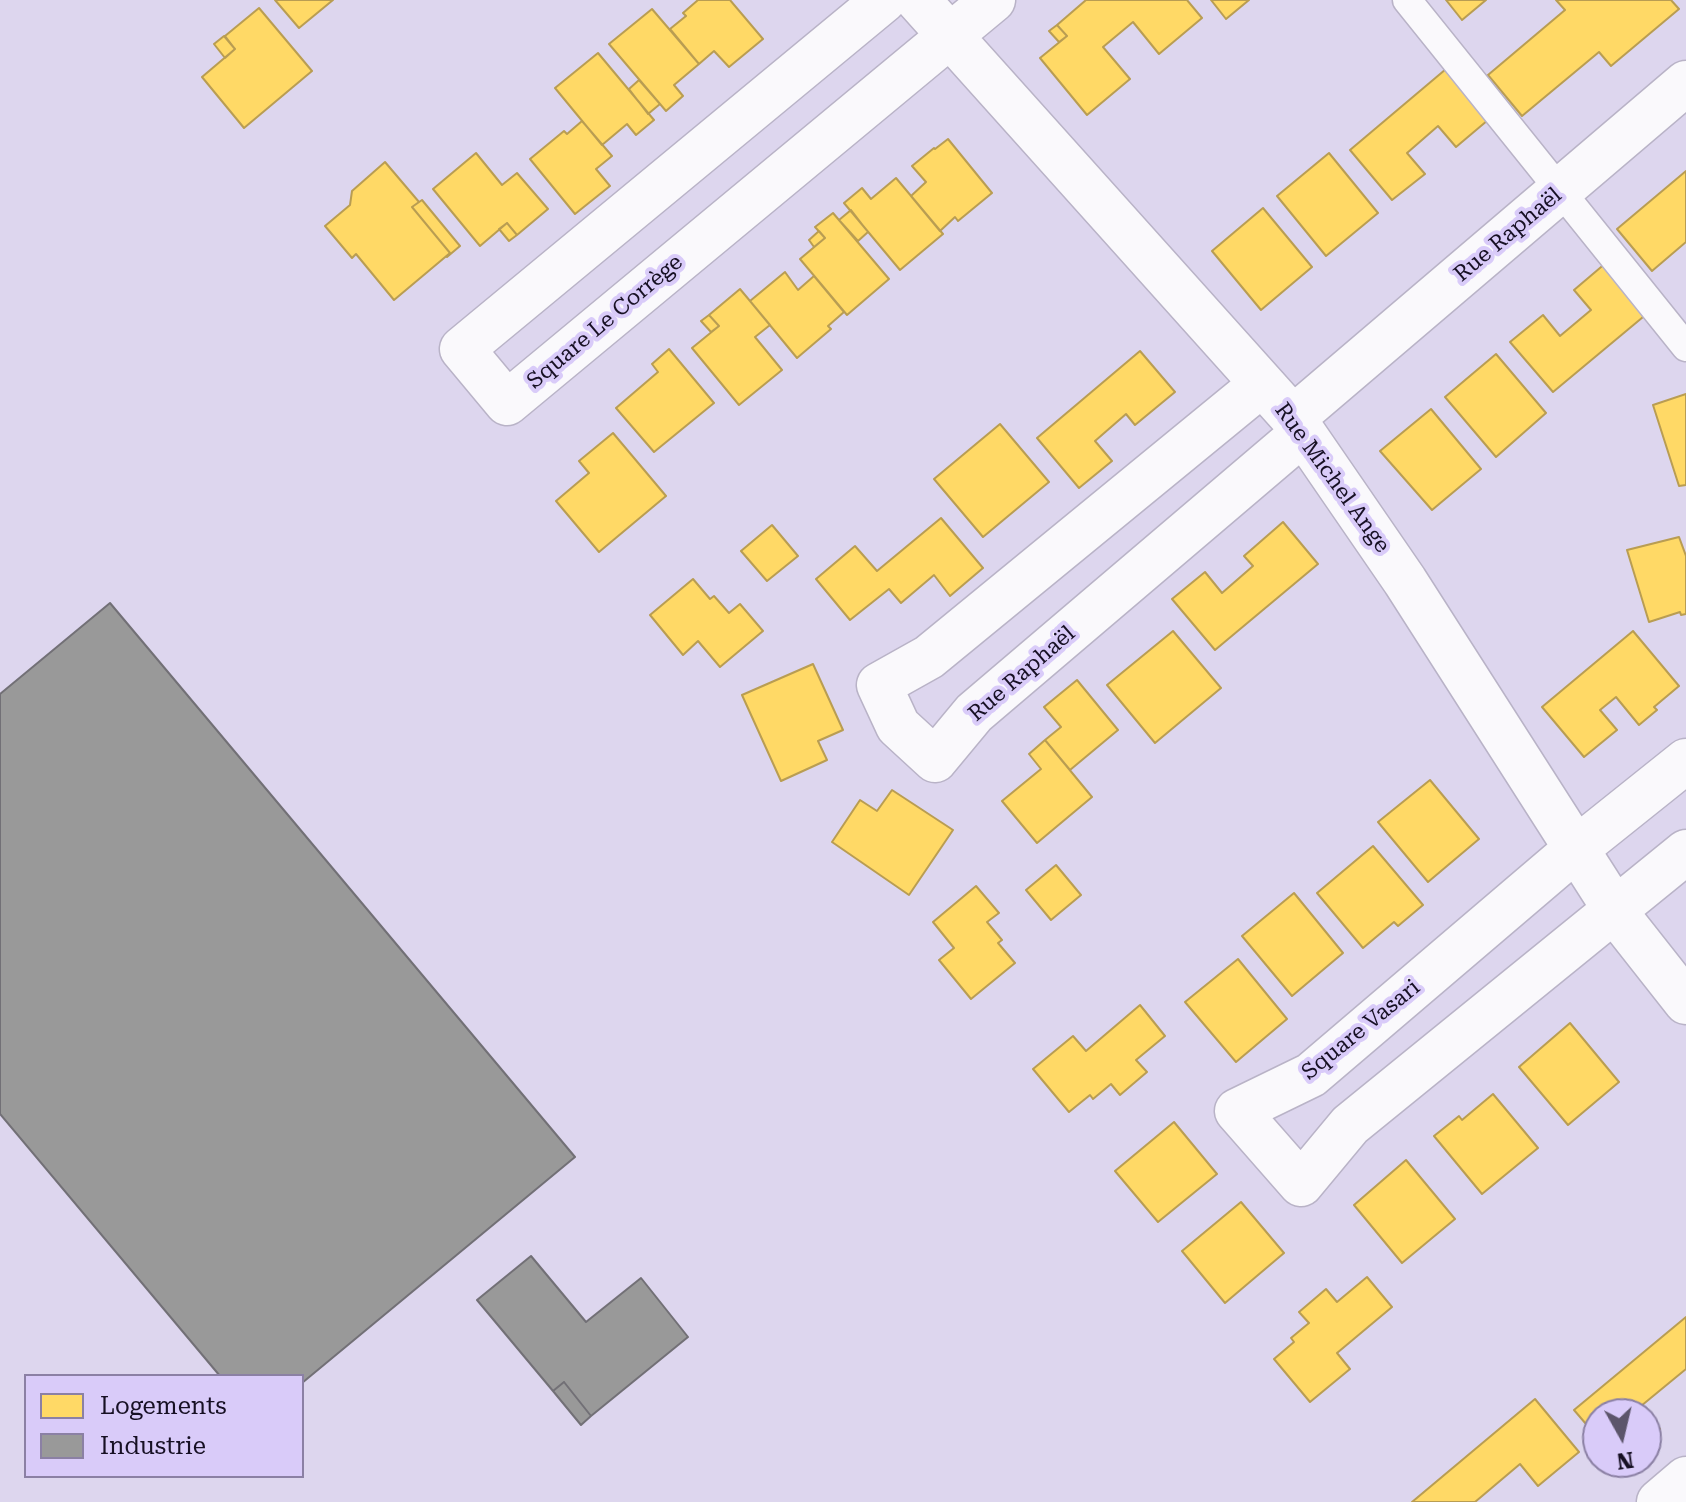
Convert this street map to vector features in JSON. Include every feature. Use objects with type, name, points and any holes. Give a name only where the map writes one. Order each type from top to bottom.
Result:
[{"type":"street","name":"Square Le Corrège","points":[[884,0],[462,349],[507,403],[993,0]]},
{"type":"street","name":"Rue Michel Ange","points":[[918,0],[1298,426],[1405,581],[1615,910],[1686,1002]]},
{"type":"street","name":"Rue Raphaël","points":[[1262,384],[929,657],[879,685],[898,726],[935,760],[974,713],[1561,190],[1686,83]]},
{"type":"street","name":"Square Vasari","points":[[1686,761],[1576,849],[1311,1075],[1237,1111],[1301,1184],[1350,1125],[1686,852]]},
{"type":"street","points":[[1659,1502],[1686,1479]]},
{"type":"lane","points":[[1407,0],[1686,347]]},
{"type":"building: Logements","points":[[275,0],[333,0],[299,28]]},
{"type":"building: Logements","points":[[698,0],[730,0],[763,39],[729,67],[714,51],[699,64],[670,29],[686,16],[683,13]]},
{"type":"building: Logements","points":[[1086,0],[1187,0],[1202,18],[1159,54],[1133,22],[1103,47],[1130,79],[1087,115],[1040,58],[1067,36],[1057,25]]},
{"type":"building: Logements","points":[[1211,0],[1249,0],[1226,19]]},
{"type":"building: Logements","points":[[1446,0],[1486,0],[1462,20]]},
{"type":"building: Logements","points":[[1556,0],[1671,0],[1679,9],[1611,66],[1599,52],[1522,116],[1488,75],[1565,10]]},
{"type":"building: Logements","points":[[259,8],[312,71],[244,128],[202,77],[235,49],[225,36]]},
{"type":"building: Logements","points":[[652,9],[699,64],[674,85],[683,96],[666,111],[609,44]]},
{"type":"building: Logements","points":[[1057,25],[1067,36],[1059,42],[1049,31]]},
{"type":"building: Logements","points":[[224,36],[235,49],[225,58],[214,44]]},
{"type":"building: Logements","points":[[598,53],[654,120],[636,135],[627,124],[602,145],[555,88]]},
{"type":"building: Logements","points":[[1446,69],[1488,120],[1456,147],[1438,126],[1407,153],[1425,174],[1392,200],[1350,150]]},
{"type":"building: Logements","points":[[639,80],[660,104],[648,114],[629,89]]},
{"type":"building: Logements","points":[[582,121],[612,156],[596,169],[610,186],[575,214],[530,159],[564,131],[567,134]]},
{"type":"building: Logements","points":[[948,139],[992,193],[958,221],[955,217],[940,231],[911,196],[926,182],[912,166]]},
{"type":"building: Logements","points":[[476,153],[502,185],[517,173],[548,209],[517,235],[507,223],[480,246],[433,189]]},
{"type":"building: Logements","points":[[1329,153],[1378,213],[1326,256],[1277,196]]},
{"type":"building: Logements","points":[[385,162],[419,202],[412,207],[450,253],[394,300],[356,254],[352,258],[325,226],[350,205],[352,191]]},
{"type":"building: Logements","points":[[1686,171],[1686,242],[1652,271],[1617,229]]},
{"type":"building: Logements","points":[[896,178],[943,234],[900,270],[844,203],[862,188],[871,199]]},
{"type":"building: Logements","points":[[422,200],[460,246],[447,257],[450,253],[412,207]]},
{"type":"building: Logements","points":[[1263,208],[1312,267],[1261,310],[1212,251]]},
{"type":"building: Logements","points":[[851,210],[868,232],[858,241],[839,220]]},
{"type":"building: Logements","points":[[833,213],[889,279],[847,315],[800,259],[825,238],[815,227]]},
{"type":"building: Logements","points":[[507,223],[517,235],[509,241],[499,229]]},
{"type":"building: Logements","points":[[819,231],[825,238],[814,247],[809,240]]},
{"type":"building: Logements","points":[[1607,262],[1649,312],[1553,392],[1510,342],[1543,315],[1560,336],[1591,310],[1574,290]]},
{"type":"building: Logements","points":[[785,272],[798,290],[814,276],[844,312],[828,326],[831,329],[797,358],[750,301]]},
{"type":"building: Logements","points":[[740,289],[770,325],[755,337],[782,370],[739,405],[692,348],[719,326],[709,315]]},
{"type":"building: Logements","points":[[709,315],[719,326],[711,332],[701,321]]},
{"type":"building: Logements","points":[[669,349],[714,403],[654,452],[616,408],[658,372],[652,364]]},
{"type":"building: Logements","points":[[1140,351],[1175,392],[1135,425],[1126,414],[1095,441],[1112,461],[1079,488],[1037,438]]},
{"type":"building: Logements","points":[[1496,354],[1546,413],[1496,457],[1445,397]]},
{"type":"building: Logements","points":[[1686,394],[1686,485],[1679,486],[1653,405]]},
{"type":"building: Logements","points":[[1431,409],[1481,469],[1432,510],[1380,451]]},
{"type":"building: Logements","points":[[1000,424],[1049,482],[983,537],[934,479]]},
{"type":"building: Logements","points":[[613,433],[666,496],[599,552],[556,501],[589,473],[579,461]]},
{"type":"building: Logements","points":[[941,518],[983,568],[950,596],[934,575],[901,603],[889,589],[850,620],[816,579],[855,546],[877,571]]},
{"type":"building: Logements","points":[[1283,522],[1318,564],[1215,650],[1172,599],[1205,572],[1222,593],[1253,566],[1244,556]]},
{"type":"building: Logements","points":[[772,525],[798,556],[767,581],[741,551]]},
{"type":"building: Logements","points":[[1679,537],[1686,556],[1686,614],[1681,615],[1680,612],[1649,622],[1627,550]]},
{"type":"building: Logements","points":[[693,579],[710,599],[714,596],[729,613],[740,604],[763,631],[720,667],[698,641],[683,655],[650,615]]},
{"type":"building: Logements","points":[[1173,631],[1221,688],[1155,743],[1107,685]]},
{"type":"building: Logements","points":[[1633,631],[1679,686],[1654,707],[1657,710],[1639,725],[1616,697],[1600,710],[1617,730],[1584,757],[1542,707]]},
{"type":"building: Logements","points":[[813,664],[843,730],[818,741],[827,760],[781,781],[742,695]]},
{"type":"building: Logements","points":[[1077,680],[1118,730],[1070,770],[1045,740],[1061,727],[1044,707]]},
{"type":"building: Logements","points":[[1045,740],[1092,797],[1037,843],[1002,801],[1041,769],[1029,754]]},
{"type":"building: Logements","points":[[1430,780],[1479,839],[1428,882],[1378,822]]},
{"type":"building: Logements","points":[[892,790],[953,830],[909,895],[832,842],[860,800],[877,811]]},
{"type":"building: Logements","points":[[1373,846],[1423,905],[1398,926],[1394,922],[1363,948],[1317,893]]},
{"type":"building: Logements","points":[[1056,865],[1081,895],[1051,920],[1026,890]]},
{"type":"building: Logements","points":[[976,886],[999,913],[987,922],[1002,940],[998,943],[1015,963],[971,999],[939,960],[954,948],[933,922]]},
{"type":"building: Logements","points":[[1294,893],[1343,953],[1292,996],[1242,936]]},
{"type":"building: Logements","points":[[1238,959],[1287,1019],[1236,1062],[1185,1002]]},
{"type":"building: Logements","points":[[1140,1005],[1165,1036],[1136,1060],[1147,1072],[1120,1095],[1111,1084],[1093,1099],[1090,1095],[1069,1112],[1033,1069],[1073,1036],[1086,1051]]},
{"type":"building: Logements","points":[[1570,1023],[1619,1082],[1568,1125],[1519,1067]]},
{"type":"building: Logements","points":[[1493,1094],[1538,1148],[1482,1194],[1434,1136],[1459,1116],[1462,1120]]},
{"type":"building: Logements","points":[[1174,1122],[1217,1174],[1158,1222],[1115,1171]]},
{"type":"building: Logements","points":[[1406,1160],[1455,1219],[1402,1263],[1354,1205]]},
{"type":"building: Logements","points":[[1241,1202],[1284,1253],[1225,1303],[1182,1251]]},
{"type":"building: Logements","points":[[1367,1277],[1392,1307],[1337,1353],[1350,1369],[1310,1402],[1274,1359],[1294,1342],[1291,1338],[1309,1323],[1299,1312],[1326,1289],[1337,1302]]},
{"type":"building: Logements","points":[[1686,1317],[1686,1369],[1651,1398],[1588,1398]]},
{"type":"building: Logements","points":[[1535,1399],[1579,1452],[1538,1486],[1520,1464],[1475,1502],[1412,1502]]},
{"type":"building: Logements","points":[[1582,1403],[1582,1419],[1574,1410]]},
{"type":"building: Industrie","points":[[110,603],[575,1157],[304,1381],[304,1374],[218,1374],[0,1114],[0,694]]},
{"type":"building: Industrie","points":[[531,1256],[586,1322],[641,1278],[688,1337],[591,1416],[564,1382],[553,1391],[477,1300]]},
{"type":"building: Industrie","points":[[564,1382],[591,1416],[581,1425],[553,1391]]}]
